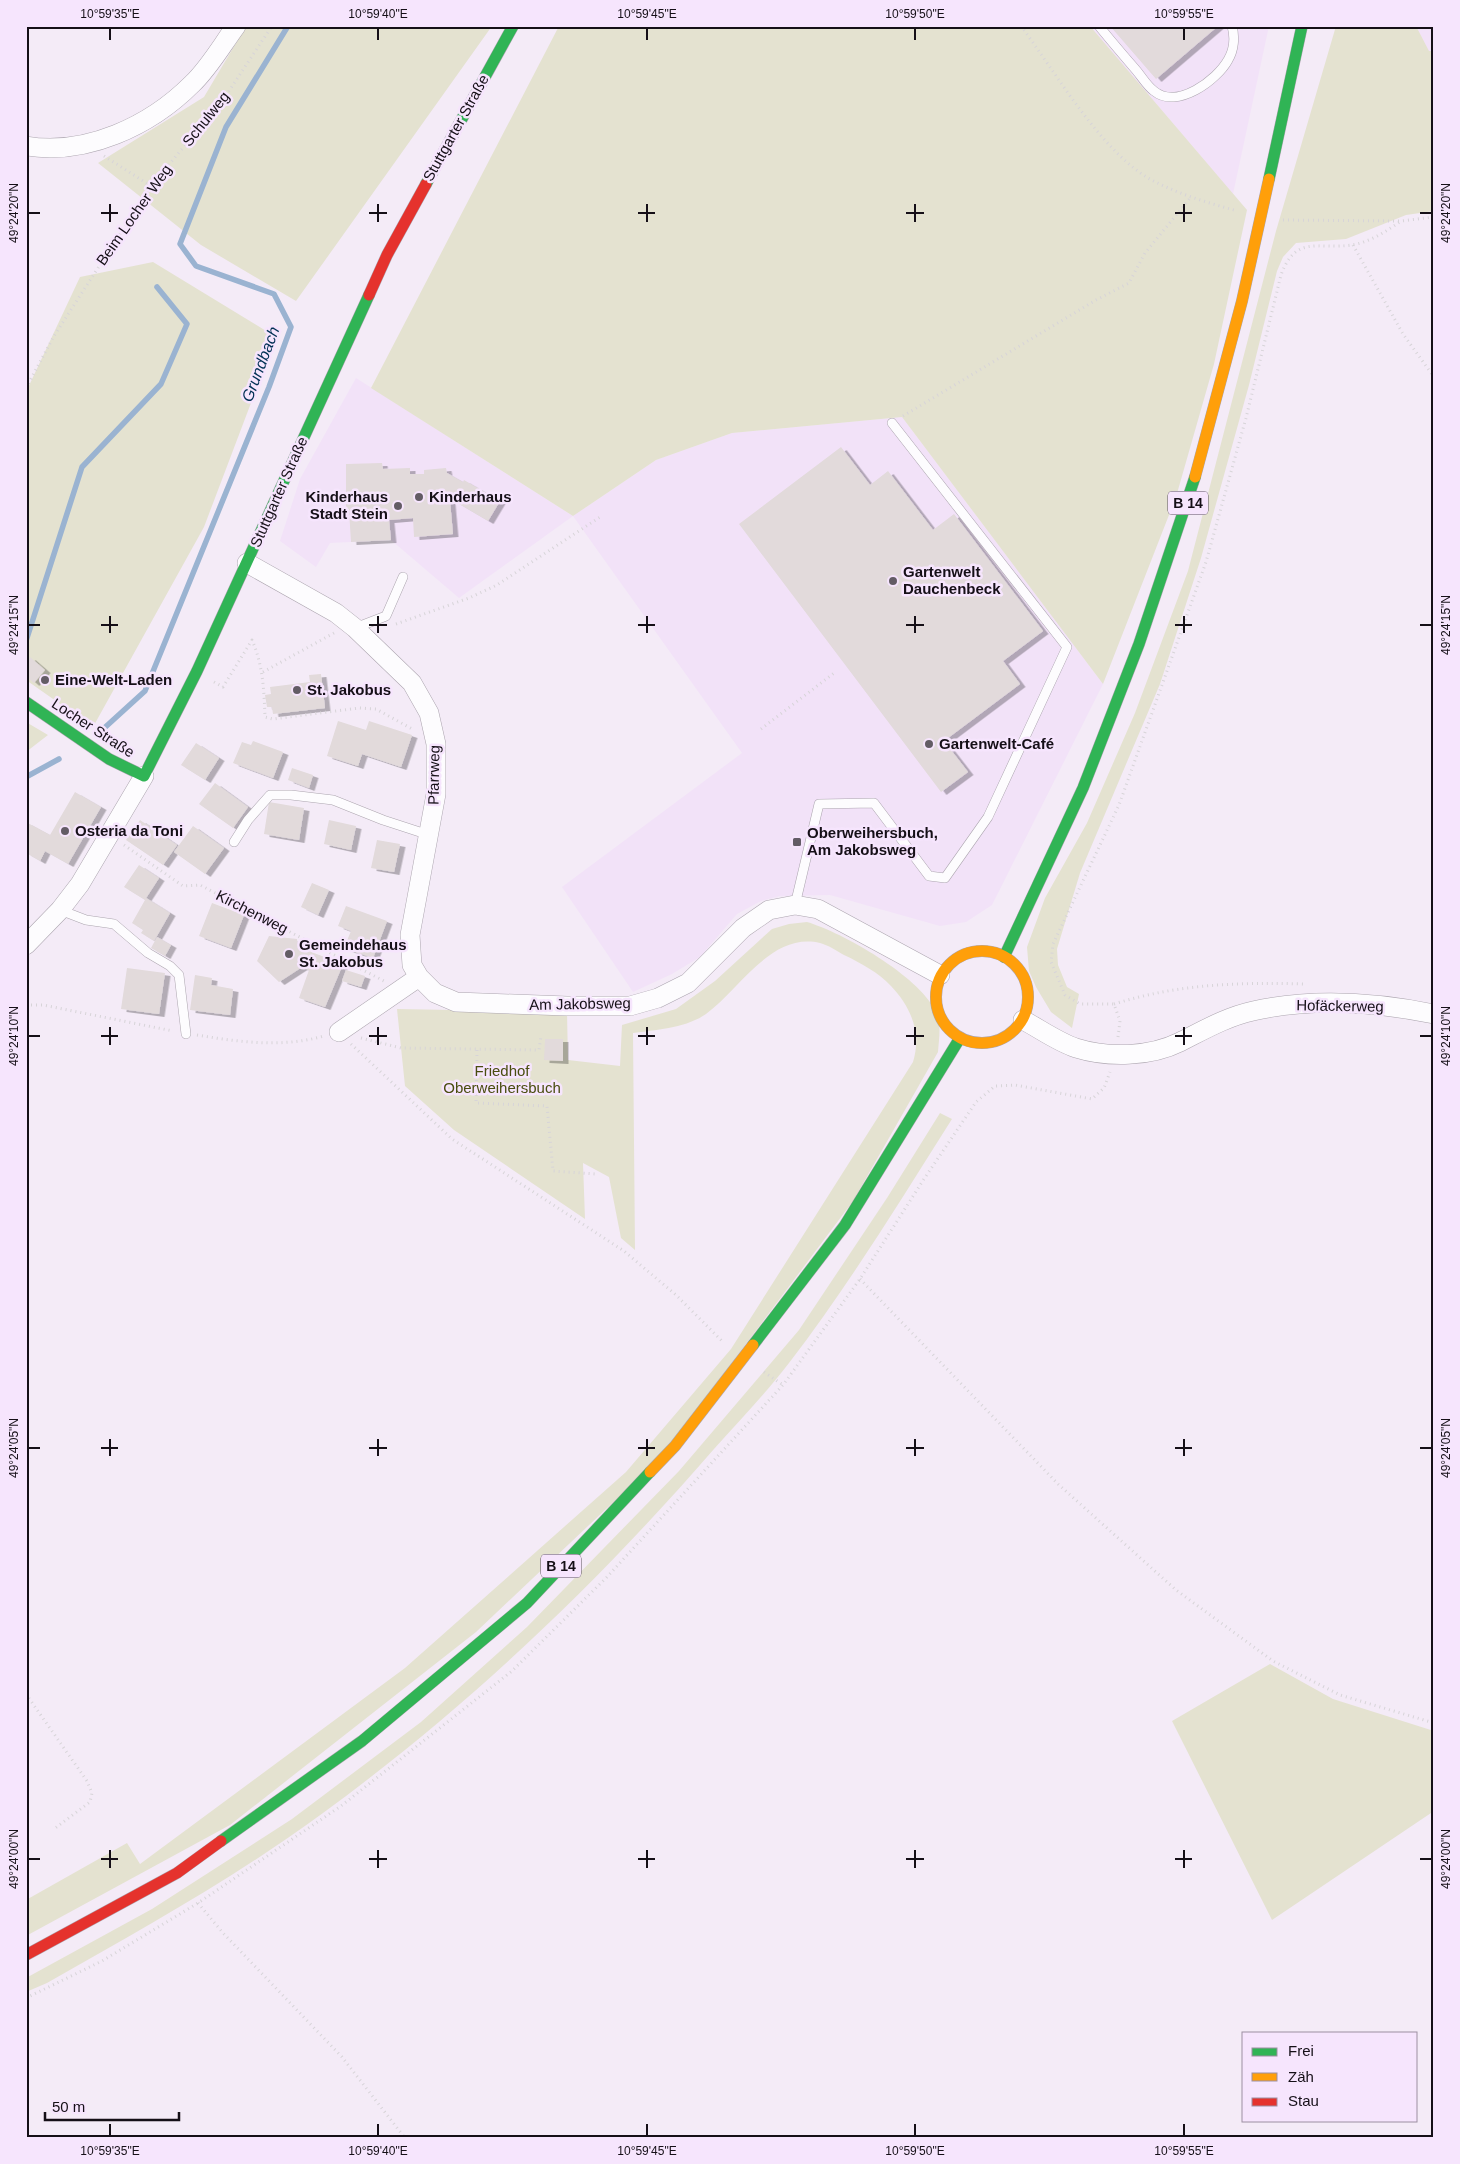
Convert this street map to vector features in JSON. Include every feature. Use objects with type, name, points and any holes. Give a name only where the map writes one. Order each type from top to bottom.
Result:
[{"type":"main road","name":"Stuttgarter Straße","points":[[144,776],[197,671],[387,255],[513,26]]},
{"type":"main road","name":"B 14","points":[[1004,957],[1083,788],[1139,644],[1189,498],[1242,301],[1302,26]]},
{"type":"main road","name":"Locher Straße","points":[[26,702],[108,759],[144,776]]},
{"type":"main road","points":[[991,952],[1004,957],[1018,968],[1026,984],[1028,1002],[1023,1020],[1014,1031],[1001,1039],[987,1044],[973,1043],[960,1038],[945,1026],[937,1010],[936,991],[940,975],[951,963],[970,953],[991,952]]},
{"type":"main road","name":"B 14","points":[[26,1955],[177,1873],[362,1741],[526,1602],[675,1446],[845,1224],[960,1038]]},
{"type":"street","points":[[26,146],[38,148],[86,145],[141,124],[192,84],[236,26]]},
{"type":"street","name":"Pfarrweg","points":[[247,563],[336,613],[353,626],[412,683],[429,713],[436,744],[436,794],[410,935],[412,965],[419,976]]},
{"type":"street","name":"Stuttgarter Straße","points":[[26,944],[60,910],[80,884],[144,776]]},
{"type":"street","name":"Am Jakobsweg","points":[[419,976],[435,993],[456,1002],[630,1006],[658,998],[688,983],[743,928],[769,910],[795,905],[818,909],[940,975]]},
{"type":"street","points":[[339,1032],[419,976]]},
{"type":"street","name":"Hofäckerweg","points":[[1023,1020],[1076,1048],[1116,1055],[1158,1050],[1227,1019],[1276,1007],[1307,1003],[1363,1004],[1434,1014]]},
{"type":"lane","points":[[1099,26],[1154,91],[1169,96],[1188,93],[1198,89],[1222,68],[1229,59],[1232,48],[1232,26]]},
{"type":"lane","points":[[795,905],[819,804],[874,803],[929,876],[945,878],[988,818],[1067,646],[892,423]]},
{"type":"lane","points":[[353,626],[386,616],[403,577]]},
{"type":"lane","points":[[234,842],[248,820],[270,795],[291,795],[333,800],[383,820],[429,835]]},
{"type":"lane","points":[[60,910],[86,920],[114,924],[148,953],[170,966],[179,975],[186,1034]]},
{"type":"path","name":"Schulweg","points":[[26,388],[54,336],[151,186],[223,100],[272,26]]},
{"type":"path","points":[[1021,26],[1097,130],[1124,160],[1149,178],[1191,197],[1234,210]]},
{"type":"path","points":[[86,145],[151,186]]},
{"type":"path","points":[[892,423],[1096,300],[1129,283],[1145,253],[1191,197]]},
{"type":"path","points":[[1284,220],[1401,221],[1434,217]]},
{"type":"path","points":[[764,1372],[783,1385],[860,1279],[976,1102],[995,1086],[1015,1085],[1092,1099],[1104,1088],[1116,1055],[1120,1021],[1114,1004],[1080,1004],[1065,995],[1051,962],[1053,944],[1119,805],[1206,562],[1246,418],[1281,275],[1287,258],[1304,246],[1353,244],[1383,233],[1401,221]]},
{"type":"path","points":[[1353,244],[1403,334],[1434,377]]},
{"type":"path","points":[[392,625],[469,598],[497,585],[600,517]]},
{"type":"path","points":[[263,672],[353,626]]},
{"type":"path","points":[[197,671],[223,687],[252,640],[263,672],[265,717],[274,719],[359,708],[376,709],[389,714],[436,744]]},
{"type":"path","points":[[762,729],[834,674]]},
{"type":"path","name":"Kirchenweg","points":[[108,834],[183,886],[200,885],[400,989]]},
{"type":"path","points":[[339,1032],[401,1048],[477,1050],[539,1050],[541,1036]]},
{"type":"path","points":[[339,1032],[390,1083],[452,1139],[624,1252],[676,1295],[722,1341]]},
{"type":"path","points":[[477,1050],[476,1103],[547,1106],[553,1171],[596,1174]]},
{"type":"path","points":[[860,1279],[1058,1484],[1176,1590],[1273,1662],[1340,1695],[1434,1723]]},
{"type":"path","points":[[26,1694],[88,1781],[92,1793],[90,1802],[54,1830]]},
{"type":"path","points":[[198,1903],[223,1933],[342,2057],[405,2138]]},
{"type":"shaded area","points":[[1090,26],[1269,26],[1233,194]]},
{"type":"shaded area","points":[[1416,26],[1434,26],[1434,51],[1429,52]]},
{"type":"shaded area","name":"Kinderhaus","points":[[356,378],[573,516],[459,598],[391,540],[330,543],[316,567],[280,541],[300,479]]},
{"type":"shaded area","points":[[902,417],[1103,684],[992,905],[966,922],[940,926],[830,895],[780,896],[761,901],[737,914],[700,957],[672,974],[633,992],[562,887],[742,753],[573,516],[656,460],[732,433]]},
{"type":"green space","points":[[246,26],[492,26],[296,301],[201,245],[98,163],[204,97]]},
{"type":"green space","points":[[559,26],[1090,26],[1247,210],[1214,364],[1176,497],[1103,684],[902,417],[732,433],[656,460],[573,516],[371,388]]},
{"type":"green space","points":[[1336,26],[1416,26],[1429,51],[1434,51],[1434,211],[1406,215],[1346,239],[1296,243],[1283,257],[1277,271],[1249,385],[1201,558],[1160,684],[1080,873],[1057,949],[1058,965],[1067,987],[1079,994],[1072,1028],[1051,1012],[1036,987],[1029,971],[1027,947],[1045,898],[1087,823],[1135,713],[1188,571],[1276,231]]},
{"type":"green space","points":[[153,262],[276,337],[204,527],[93,727],[26,680],[26,392],[80,277]]},
{"type":"green space","points":[[26,722],[48,735],[26,752]]},
{"type":"green space","name":"Friedhof Oberweihersbuch","points":[[807,922],[859,946],[897,970],[913,983],[926,997],[939,1020],[938,1052],[853,1201],[662,1456],[476,1632],[230,1825],[26,1936],[26,1900],[127,1843],[140,1864],[405,1668],[626,1472],[731,1349],[913,1062],[916,1041],[913,1021],[909,1012],[898,994],[881,977],[820,943],[802,942],[786,946],[771,954],[757,965],[719,1003],[698,1019],[671,1028],[633,1033],[635,1250],[621,1238],[609,1177],[583,1163],[585,1219],[454,1130],[405,1086],[397,1009],[567,1012],[568,1060],[620,1066],[622,1025],[676,1009],[715,981],[772,929],[789,924]]},
{"type":"green space","points":[[940,1113],[952,1119],[853,1273],[789,1363],[762,1396],[669,1499],[577,1596],[529,1642],[429,1731],[377,1773],[290,1837],[153,1923],[47,1983],[26,1992],[26,1978],[152,1909],[292,1819],[421,1722],[527,1627],[679,1471],[799,1330],[887,1198]]},
{"type":"green space","points":[[1270,1664],[1333,1699],[1434,1731],[1434,1811],[1272,1920],[1172,1721]]},
{"type":"building","points":[[1110,26],[1218,26],[1156,79]]},
{"type":"building","name":"Gartenwelt Dauchenbeck","points":[[841,447],[870,485],[888,471],[933,530],[954,514],[1043,631],[1003,661],[1020,684],[944,741],[968,772],[941,792],[739,524]]},
{"type":"building","name":"Kinderhaus Stadt Stein","points":[[382,463],[383,469],[410,468],[410,474],[424,474],[424,470],[446,468],[447,473],[463,482],[464,480],[500,501],[488,521],[454,501],[450,501],[453,534],[414,537],[413,518],[389,520],[391,540],[351,542],[349,510],[346,511],[346,464]]},
{"type":"building","points":[[30,657],[45,670],[34,683],[26,676],[26,661]]},
{"type":"building","name":"St. Jakobus","points":[[321,674],[325,708],[273,714],[272,707],[267,707],[265,695],[271,694],[270,687],[310,682],[309,675]]},
{"type":"building","points":[[338,721],[366,730],[369,721],[412,735],[401,767],[362,754],[358,766],[327,756]]},
{"type":"building","points":[[253,741],[283,752],[273,778],[233,763],[242,742],[251,745]]},
{"type":"building","points":[[196,743],[219,758],[205,780],[181,765]]},
{"type":"building","points":[[292,768],[313,775],[309,788],[288,780]]},
{"type":"building","points":[[215,783],[248,807],[233,828],[199,804]]},
{"type":"building","points":[[75,792],[101,807],[68,864],[45,851],[40,861],[26,853],[26,822],[50,835]]},
{"type":"building","points":[[269,802],[304,808],[299,840],[264,834]]},
{"type":"building","points":[[140,820],[177,845],[163,865],[126,840]]},
{"type":"building","points":[[329,820],[356,826],[351,850],[324,844]]},
{"type":"building","points":[[193,826],[224,848],[205,874],[174,852]]},
{"type":"building","points":[[377,840],[400,844],[394,872],[371,868]]},
{"type":"building","points":[[139,865],[159,878],[146,898],[170,913],[154,941],[141,933],[143,930],[132,923],[145,900],[124,887]]},
{"type":"building","points":[[312,883],[329,890],[318,915],[301,907]]},
{"type":"building","points":[[212,903],[244,915],[231,948],[199,936]]},
{"type":"building","points":[[346,906],[387,921],[373,958],[344,948],[351,931],[338,926]]},
{"type":"building","name":"Gemeindehaus St. Jakobus","points":[[269,936],[297,939],[298,947],[343,964],[325,1007],[299,998],[309,970],[302,967],[279,982],[257,961]]},
{"type":"building","points":[[157,937],[171,945],[165,956],[151,948]]},
{"type":"building","points":[[127,968],[165,973],[159,1014],[121,1009]]},
{"type":"building","points":[[346,970],[365,976],[361,987],[342,981]]},
{"type":"building","points":[[195,975],[212,978],[211,985],[233,989],[230,1015],[190,1010]]},
{"type":"building","points":[[545,1039],[563,1039],[563,1061],[544,1060]]},
{"type":"waterway","name":"Grundbach","points":[[101,731],[145,691],[269,387],[291,327],[274,294],[196,266],[180,244],[226,127],[288,26]]},
{"type":"waterway","points":[[26,641],[82,467],[161,384],[187,324],[157,287]]},
{"type":"waterway","name":"Grundbach","points":[[26,777],[59,759]]},
{"type":"traffic: fast","points":[[426,184],[513,26]]},
{"type":"traffic: fast","points":[[1269,179],[1302,26]]},
{"type":"traffic: fast","points":[[26,702],[109,759],[144,776],[197,671],[369,295]]},
{"type":"traffic: fast","points":[[1004,957],[1083,788],[1139,644],[1195,477]]},
{"type":"traffic: fast","points":[[753,1345],[845,1225],[960,1038]]},
{"type":"traffic: fast","points":[[221,1841],[362,1741],[527,1603],[650,1472]]},
{"type":"traffic: slow","points":[[1195,477],[1242,301],[1269,179]]},
{"type":"traffic: slow","points":[[982,951],[1000,955],[1015,964],[1024,979],[1028,997],[1024,1015],[1015,1030],[1000,1039],[982,1043],[964,1039],[949,1030],[940,1015],[936,997],[940,979],[949,964],[964,955],[982,951]]},
{"type":"traffic: slow","points":[[650,1472],[675,1446],[753,1345]]},
{"type":"traffic: jam","points":[[369,295],[387,255],[426,184]]},
{"type":"traffic: jam","points":[[26,1955],[177,1873],[221,1841]]},
{"type":"place","name":"Kinderhaus","points":[[419,497]]},
{"type":"place","name":"Kinderhaus Stadt Stein","points":[[398,506]]},
{"type":"place","name":"Gartenwelt Dauchenbeck","points":[[893,581]]},
{"type":"place","name":"Eine-Welt-Laden","points":[[45,680]]},
{"type":"place","name":"St. Jakobus","points":[[297,690]]},
{"type":"place","name":"Gartenwelt-Café","points":[[929,744]]},
{"type":"place","name":"Osteria da Toni","points":[[65,831]]},
{"type":"place","name":"Oberweihersbuch, Am Jakobsweg","points":[[797,842]]},
{"type":"place","name":"Gemeindehaus St. Jakobus","points":[[289,954]]}]
